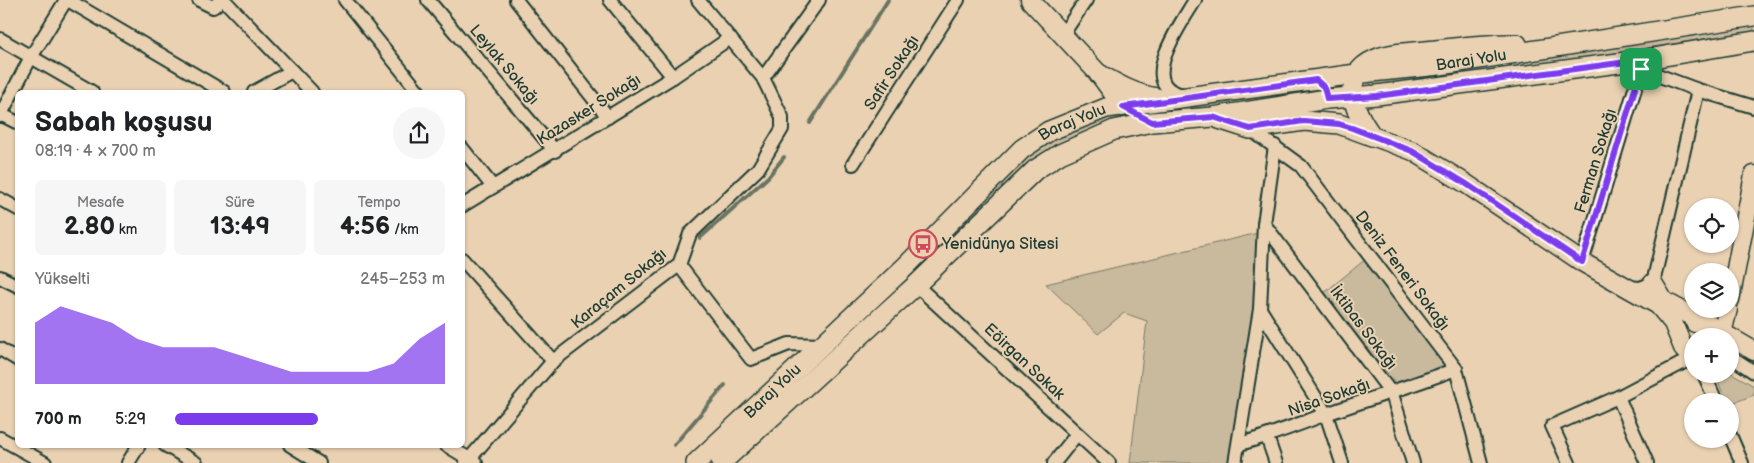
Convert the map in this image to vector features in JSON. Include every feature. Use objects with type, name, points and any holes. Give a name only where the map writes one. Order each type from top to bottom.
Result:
[{"type":"main road","points":[[1030,0],[1099,74],[1123,107],[1152,122]]},
{"type":"main road","name":"Baraj Yolu","points":[[699,462],[902,270],[1022,149],[1049,131],[1073,119],[1106,108],[1358,74],[1440,65],[1754,16]]},
{"type":"main road","name":"Baraj Yolu","points":[[721,463],[916,285],[1035,170],[1060,154],[1114,130],[1152,122],[1213,117],[1327,99],[1641,64],[1754,41]]},
{"type":"main road","points":[[1099,74],[1124,88],[1146,96],[1171,99]]},
{"type":"main road","points":[[1358,74],[1353,85],[1352,97],[1359,119],[1372,136]]},
{"type":"main road","points":[[1213,117],[1250,129],[1316,118],[1324,111],[1327,99],[1324,87],[1316,80]]},
{"type":"main road","points":[[1304,121],[1339,124],[1412,151],[1428,160],[1582,262],[1658,306],[1673,323],[1684,344]]},
{"type":"main road","points":[[1737,263],[1754,175]]},
{"type":"main road","points":[[902,270],[916,285]]},
{"type":"main road","points":[[1653,283],[1664,300],[1712,328]]},
{"type":"main road","points":[[1688,328],[1689,326],[1699,328]]},
{"type":"main road","points":[[1739,343],[1753,350]]},
{"type":"main road","points":[[1739,352],[1753,350]]},
{"type":"street","points":[[15,122],[0,115],[31,57],[67,0],[221,90]]},
{"type":"street","points":[[200,0],[213,8],[223,0],[310,90]]},
{"type":"street","points":[[345,0],[417,90]]},
{"type":"street","name":"Leylak Sokağı","points":[[428,0],[554,151]]},
{"type":"street","points":[[516,0],[608,116]]},
{"type":"street","points":[[610,0],[673,77]]},
{"type":"street","name":"Karaçam Sokağı","points":[[471,462],[553,361],[679,265],[690,234],[758,169],[782,129],[782,117],[762,78],[698,0]]},
{"type":"street","name":"Safir Sokağı","points":[[853,164],[958,0]]},
{"type":"street","points":[[1063,34],[1086,0]]},
{"type":"street","points":[[1194,0],[1165,53],[1160,68],[1162,79],[1168,88],[1179,94],[1195,96]]},
{"type":"street","points":[[762,78],[814,2]]},
{"type":"street","name":"Kazasker Sokağı","points":[[465,204],[673,77],[730,38]]},
{"type":"street","points":[[0,39],[89,90]]},
{"type":"street","points":[[1641,64],[1698,90],[1754,108]]},
{"type":"street","name":"Ferman Sokağı","points":[[1582,262],[1641,64]]},
{"type":"street","points":[[258,90],[292,71]]},
{"type":"street","points":[[1626,287],[1640,288],[1653,283],[1698,90]]},
{"type":"street","name":"Deniz Feneri Sokağı","points":[[1250,129],[1301,166],[1456,369],[1481,463]]},
{"type":"street","points":[[1235,463],[1240,444],[1260,309],[1264,224],[1275,146]]},
{"type":"street","points":[[465,152],[494,187]]},
{"type":"street","points":[[0,199],[15,207]]},
{"type":"street","name":"İktibas Sokağı","points":[[1264,224],[1392,394],[1413,463]]},
{"type":"street","points":[[465,262],[553,361]]},
{"type":"street","points":[[679,265],[751,359],[789,344],[822,345]]},
{"type":"street","points":[[0,277],[15,284]]},
{"type":"street","name":"Eöirgan Sokak","points":[[916,285],[1110,463]]},
{"type":"street","points":[[1260,309],[1326,414],[1342,463]]},
{"type":"street","points":[[0,350],[15,358]]},
{"type":"street","points":[[1569,463],[1552,426],[1618,397],[1684,357]]},
{"type":"street","points":[[1739,361],[1754,372]]},
{"type":"street","name":"Nisa Sokağı","points":[[1240,444],[1267,437],[1326,414],[1392,394],[1456,369]]},
{"type":"street","points":[[1618,397],[1647,463]]},
{"type":"street","points":[[1054,463],[1077,434]]},
{"type":"street","points":[[1267,437],[1276,463]]},
{"type":"street","points":[[0,438],[15,446]]},
{"type":"street","points":[[18,448],[45,463]]},
{"type":"street","points":[[128,463],[137,448]]},
{"type":"street","points":[[169,448],[196,463]]},
{"type":"street","points":[[295,448],[319,463]]},
{"type":"street","points":[[450,448],[471,462]]},
{"type":"street","points":[[463,448],[471,462]]},
{"type":"street","points":[[1736,448],[1742,463]]},
{"type":"shaded area","points":[[1754,24],[1754,31],[1371,92],[1370,82]]},
{"type":"shaded area","points":[[1344,84],[1346,93],[1218,109],[1157,113],[1157,107],[1217,104]]},
{"type":"shaded area","points":[[1120,113],[1121,119],[1069,141],[922,270],[918,265],[1026,159],[1062,133]]},
{"type":"shaded area","points":[[1258,233],[1254,307],[1228,463],[1130,463],[1147,321],[1124,313],[1098,334],[1046,284]]},
{"type":"shaded area","points":[[1367,258],[1450,365],[1395,383],[1324,293]]},
{"type":"shaded area","points":[[1739,377],[1754,386],[1754,395],[1739,401],[1739,393],[1723,393],[1719,383],[1739,383]]},
{"type":"waterway","points":[[810,123],[888,0]]},
{"type":"waterway","points":[[700,238],[768,177],[784,157]]},
{"type":"waterway","points":[[674,445],[725,385]]},
{"type":"place","name":"Yenidünya Sitesi","points":[[923,244]]},
{"type":"route","points":[[1641,60],[1641,69],[1582,262],[1465,183],[1412,151],[1352,128],[1339,124],[1304,121],[1250,129],[1213,117],[1152,122],[1123,107],[1316,80],[1324,87],[1327,99],[1377,96],[1641,60]]}]
